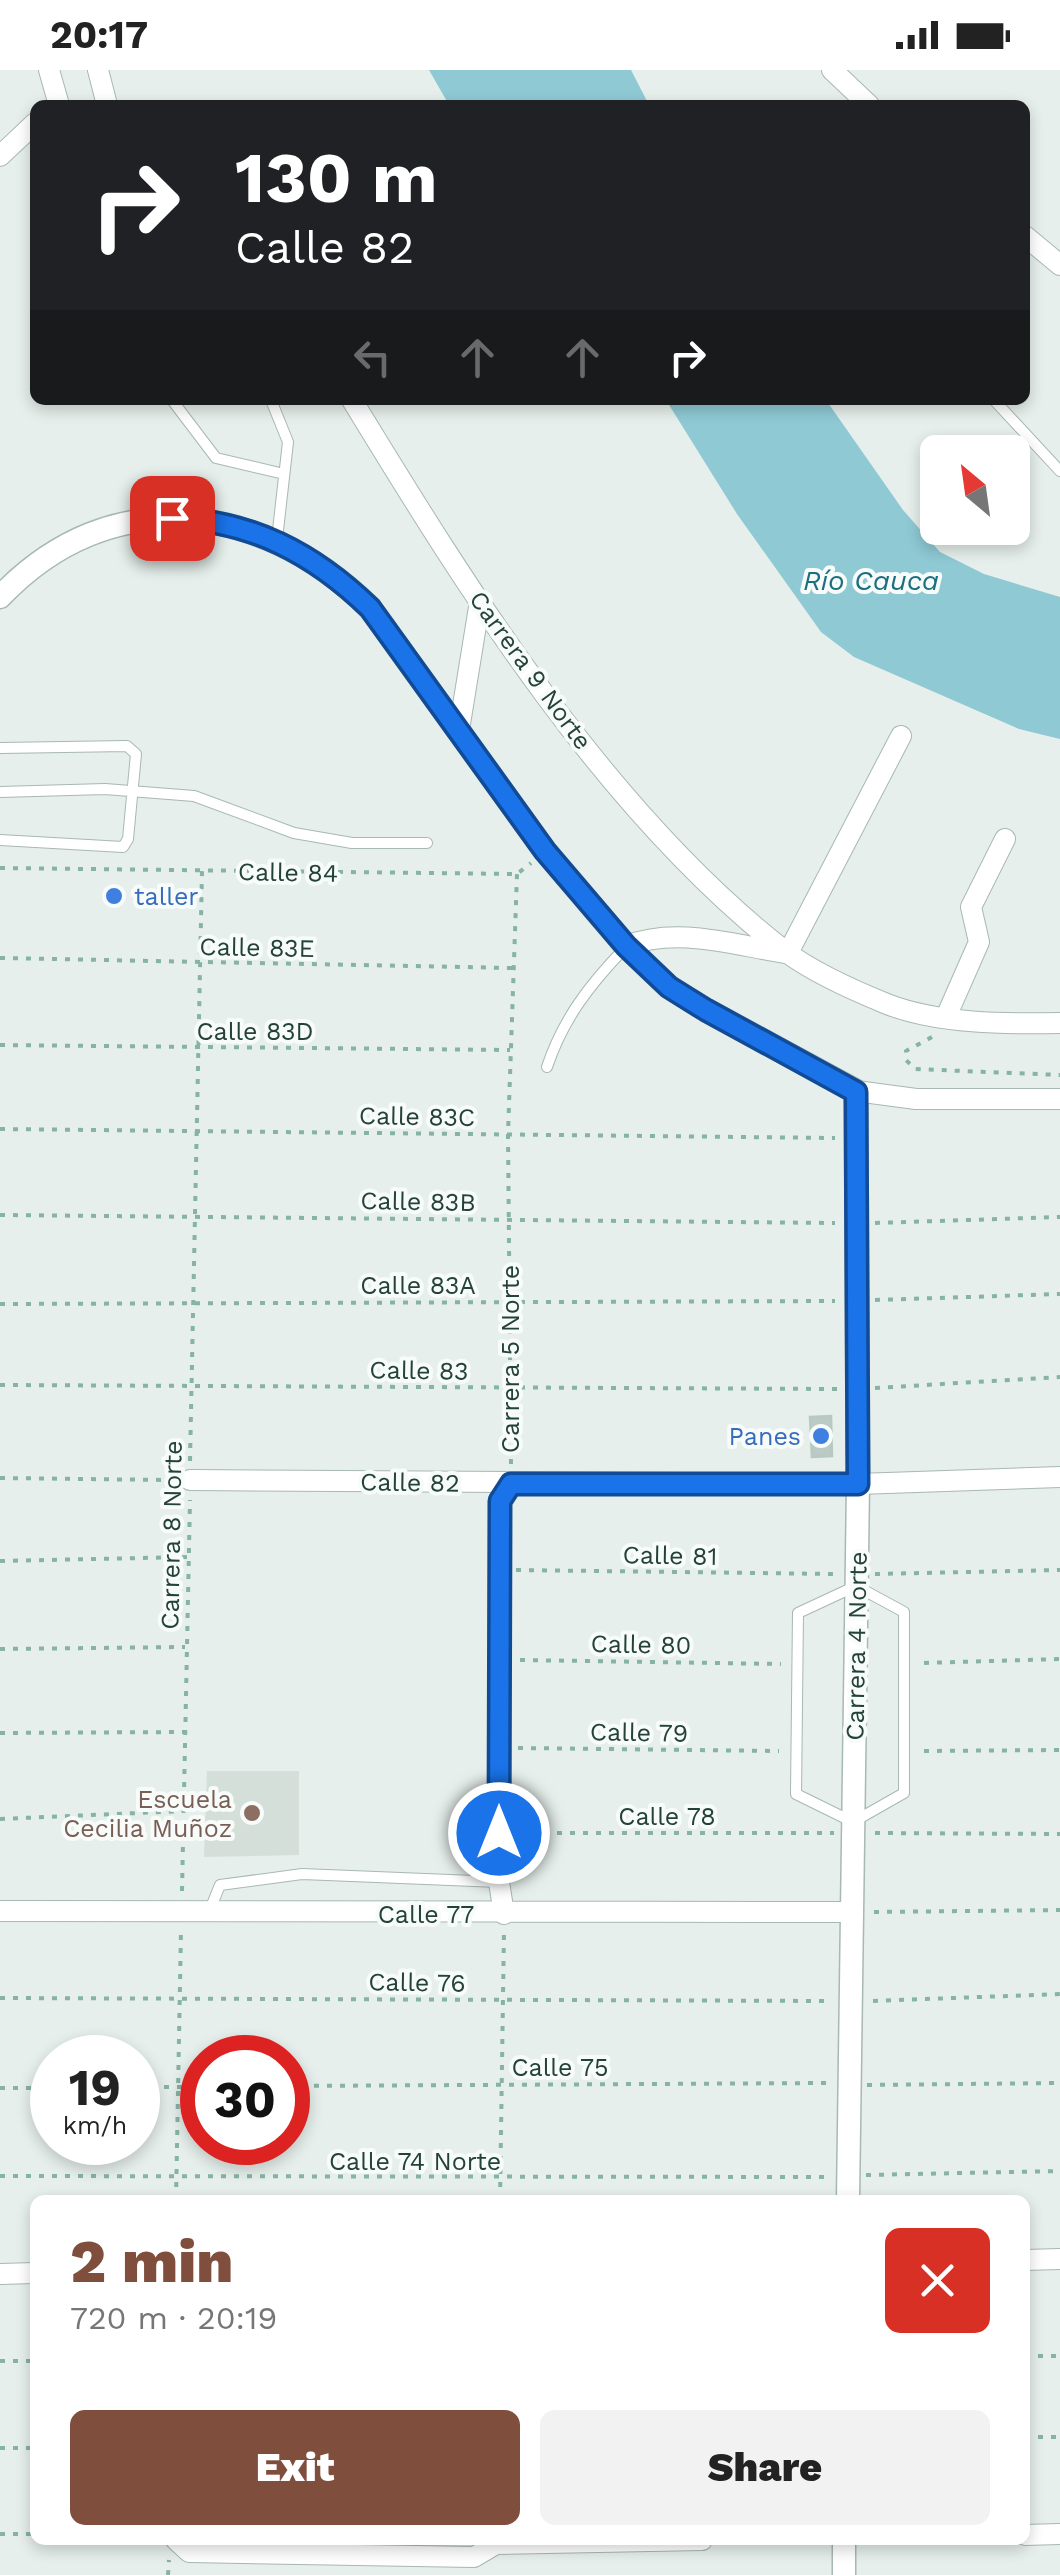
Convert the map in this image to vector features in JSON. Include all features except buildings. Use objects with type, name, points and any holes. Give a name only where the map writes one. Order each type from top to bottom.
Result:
[{"type":"street","points":[[49,70],[58,100]]},
{"type":"street","points":[[98,70],[107,100]]},
{"type":"street","points":[[832,70],[864,100]]},
{"type":"street","points":[[0,156],[30,128]]},
{"type":"street","points":[[1030,244],[1060,265]]},
{"type":"street","name":"Carrera 9 Norte","points":[[355,405],[480,601],[563,722],[678,852],[788,954]]},
{"type":"street","points":[[0,597],[60,548],[98,531],[134,522],[206,520],[277,539],[338,577],[370,608],[545,851],[626,946],[669,987],[856,1092],[916,1099],[1060,1100]]},
{"type":"street","points":[[459,730],[480,601]]},
{"type":"street","points":[[788,954],[901,736]]},
{"type":"street","points":[[946,1017],[978,942],[971,907],[1005,838]]},
{"type":"street","points":[[626,946],[655,935],[674,935],[788,954],[889,1004],[946,1017],[1060,1023]]},
{"type":"street","name":"Carrera 4 Norte","points":[[848,2195],[861,1912],[853,1829],[858,1484],[856,1092]]},
{"type":"street","name":"Calle 82","points":[[190,1480],[858,1484],[1060,1477]]},
{"type":"street","name":"Carrera 5 Norte","points":[[504,1914],[499,1882],[500,1501],[511,1484]]},
{"type":"street","name":"Calle 77","points":[[0,1911],[861,1912]]},
{"type":"street","points":[[1030,2260],[1060,2259]]},
{"type":"street","points":[[0,2274],[30,2273]]},
{"type":"street","points":[[1030,2535],[1060,2534]]},
{"type":"street","points":[[181,2545],[189,2552],[474,2557],[494,2545]]},
{"type":"street","points":[[844,2545],[844,2575]]},
{"type":"lane","points":[[176,405],[216,458],[284,474]]},
{"type":"lane","points":[[274,405],[288,442],[277,539]]},
{"type":"lane","points":[[999,405],[1060,472]]},
{"type":"lane","points":[[0,748],[127,746],[136,754],[128,839],[123,847],[0,840]]},
{"type":"lane","points":[[0,792],[134,791],[194,796],[294,833],[352,843],[428,843]]},
{"type":"lane","points":[[548,1067],[560,1030],[593,980],[626,946]]},
{"type":"lane","points":[[857,1578],[904,1612],[904,1793],[853,1829],[796,1794],[798,1613],[857,1578]]},
{"type":"lane","points":[[209,1912],[220,1886],[302,1874],[499,1882]]},
{"type":"path","name":"Calle 84","points":[[0,868],[516,874]]},
{"type":"path","name":"Carrera 8 Norte","points":[[176,2195],[202,870]]},
{"type":"path","name":"Carrera 5 Norte","points":[[511,1484],[508,1134],[516,874]]},
{"type":"path","name":"Calle 83E","points":[[0,958],[513,968]]},
{"type":"path","points":[[946,1017],[938,1034],[906,1051],[906,1060],[916,1069],[1060,1075]]},
{"type":"path","name":"Calle 83D","points":[[0,1045],[510,1050]]},
{"type":"path","name":"Calle 83C","points":[[0,1129],[834,1138]]},
{"type":"path","name":"Calle 83B","points":[[0,1215],[836,1223]]},
{"type":"path","points":[[875,1223],[1060,1217]]},
{"type":"path","points":[[875,1300],[1060,1294]]},
{"type":"path","name":"Calle 83A","points":[[0,1304],[836,1301]]},
{"type":"path","points":[[875,1388],[1060,1377]]},
{"type":"path","name":"Calle 83","points":[[0,1385],[837,1389]]},
{"type":"path","points":[[0,1478],[190,1480]]},
{"type":"path","points":[[0,1561],[188,1557]]},
{"type":"path","name":"Calle 81","points":[[502,1570],[857,1578],[1060,1570]]},
{"type":"path","points":[[0,1649],[187,1647]]},
{"type":"path","name":"Calle 80","points":[[500,1660],[781,1664]]},
{"type":"path","points":[[924,1663],[1060,1660]]},
{"type":"path","points":[[0,1733],[185,1732]]},
{"type":"path","name":"Calle 79","points":[[498,1748],[779,1751]]},
{"type":"path","points":[[924,1751],[1060,1750]]},
{"type":"path","points":[[0,1819],[184,1811]]},
{"type":"path","name":"Calle 78","points":[[499,1833],[853,1829],[1060,1834]]},
{"type":"path","points":[[861,1912],[1060,1910]]},
{"type":"path","points":[[500,2195],[504,1914]]},
{"type":"path","points":[[868,2001],[1060,1994]]},
{"type":"path","name":"Calle 76","points":[[0,1998],[833,2000]]},
{"type":"path","name":"Calle 75","points":[[310,2086],[832,2083]]},
{"type":"path","points":[[867,2085],[1060,2083]]},
{"type":"path","points":[[160,2087],[178,2087]]},
{"type":"path","points":[[0,2088],[30,2088]]},
{"type":"path","points":[[866,2175],[1060,2171]]},
{"type":"path","name":"Calle 74 Norte","points":[[0,2176],[831,2177]]},
{"type":"path","points":[[1030,2356],[1060,2356]]},
{"type":"path","points":[[0,2361],[30,2361]]},
{"type":"path","points":[[1030,2437],[1060,2436]]},
{"type":"path","points":[[0,2448],[30,2448]]},
{"type":"path","points":[[0,2534],[30,2534]]},
{"type":"shaded area","name":"Escuela Cecilia Muñoz","points":[[207,1771],[299,1771],[299,1855],[204,1857]]},
{"type":"water","points":[[429,70],[631,70],[646,100],[446,100]]},
{"type":"water","name":"Río Cauca","points":[[669,405],[830,405],[920,529],[920,545],[934,545],[984,574],[1060,597],[1060,739],[1019,729],[854,657],[821,632],[737,514]]},
{"type":"place","name":"taller","points":[[114,896]]},
{"type":"place","name":"Panes","points":[[821,1436]]},
{"type":"place","name":"Escuela Cecilia Muñoz","points":[[252,1813]]},
{"type":"route","points":[[172,518],[206,520],[277,539],[338,577],[370,608],[545,851],[626,946],[669,987],[794,1061],[856,1092],[858,1484],[511,1484],[500,1501],[499,1833]]}]
